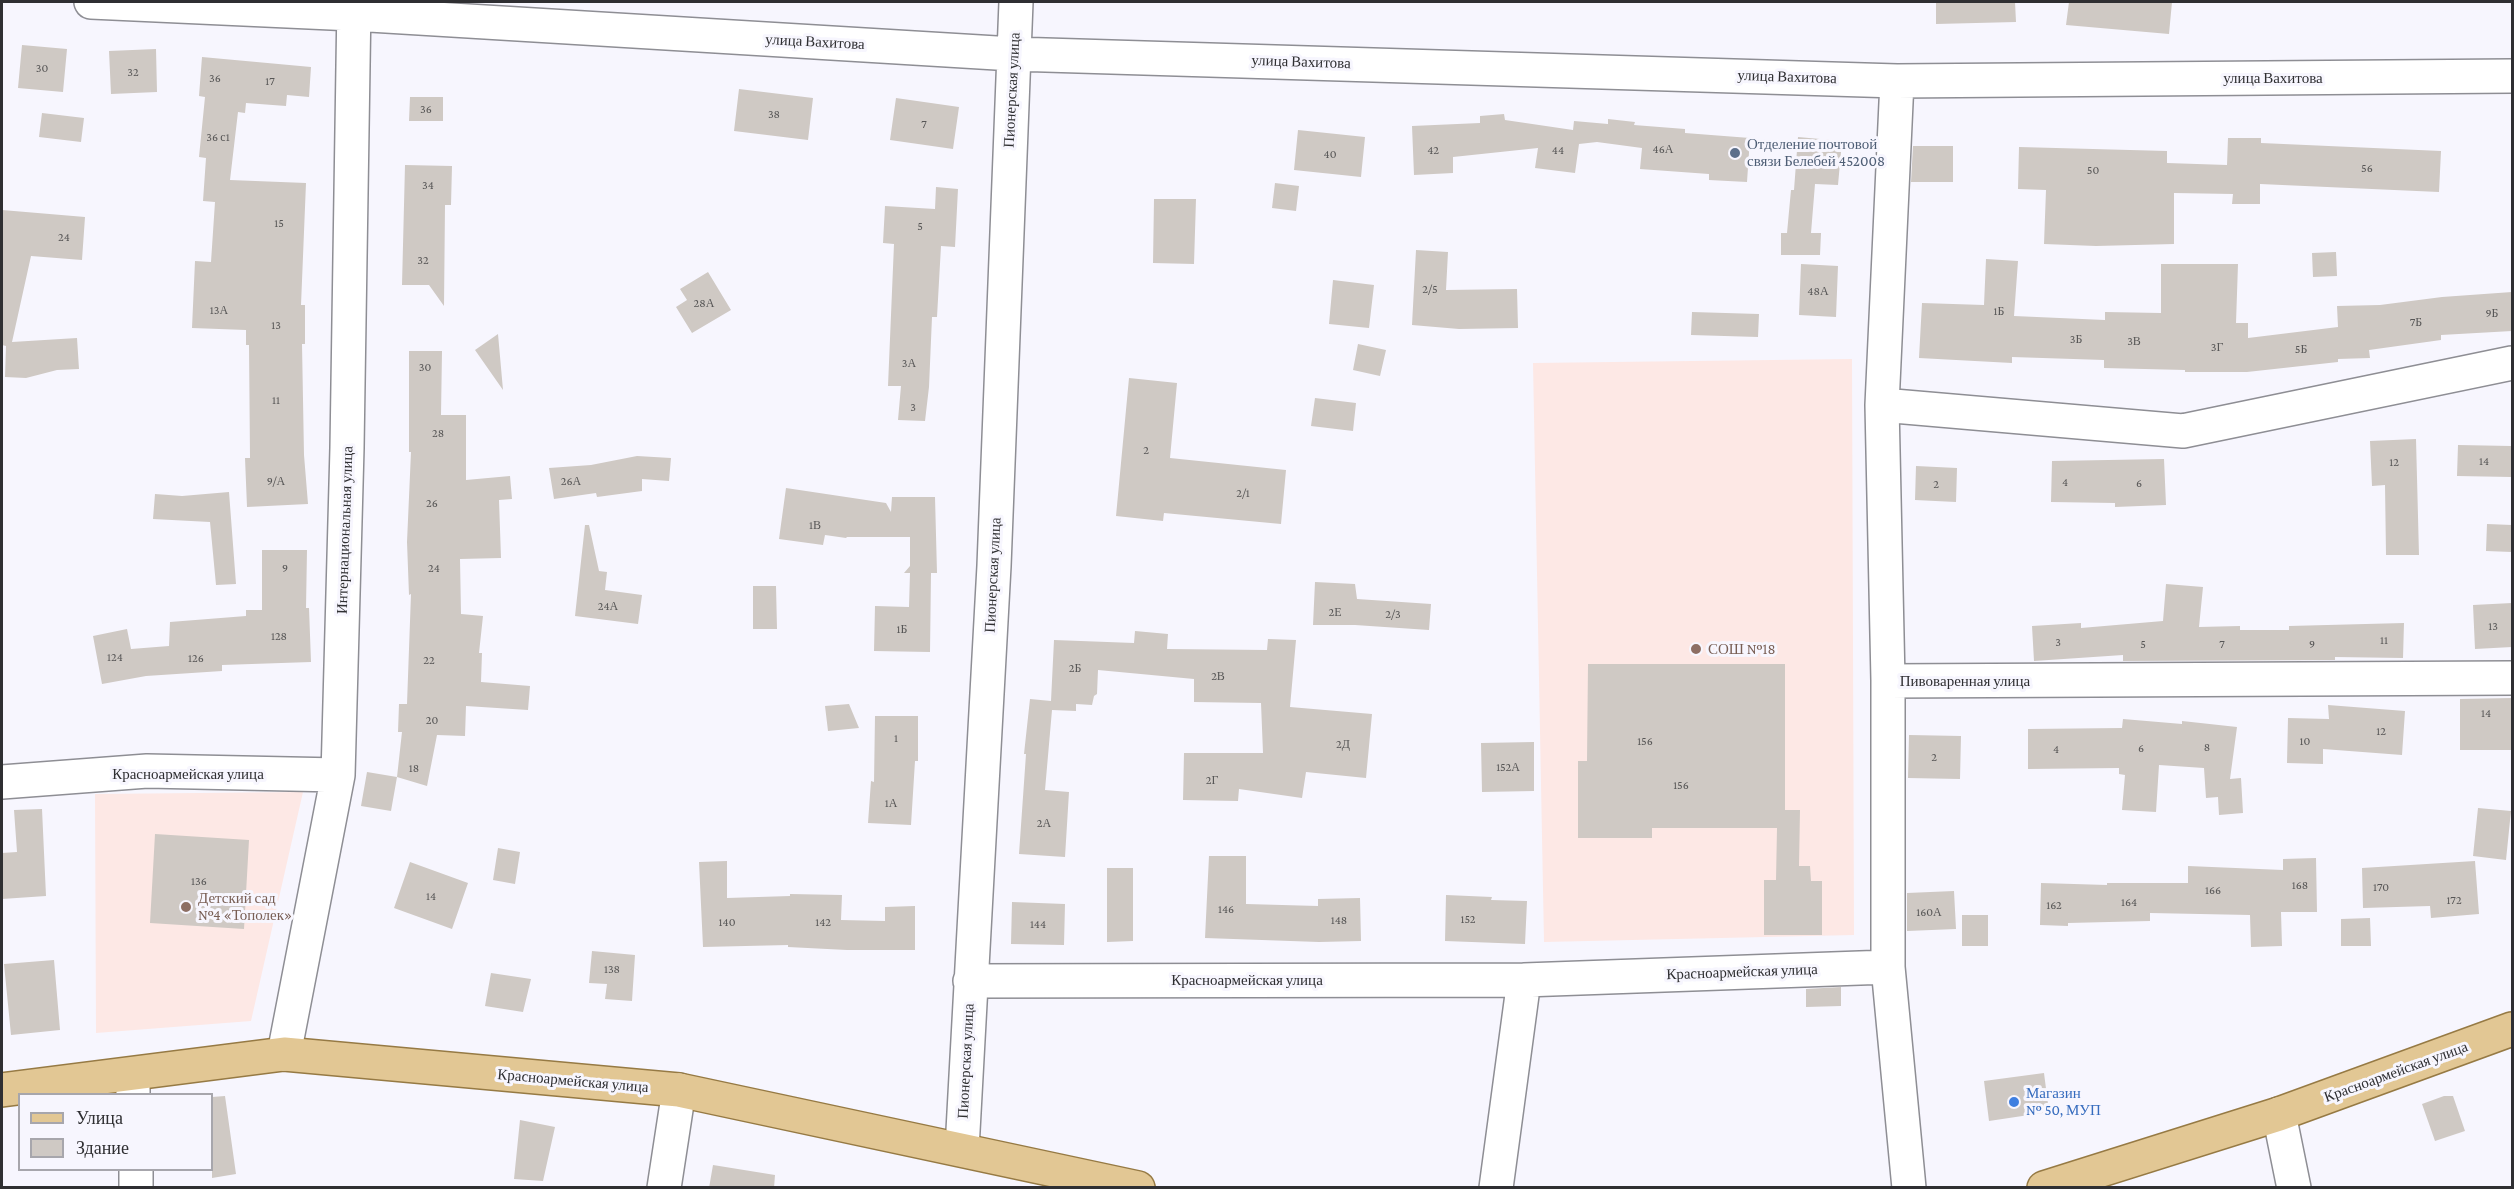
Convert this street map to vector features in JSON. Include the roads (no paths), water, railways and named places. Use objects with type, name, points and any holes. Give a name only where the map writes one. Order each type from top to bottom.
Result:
[{"type":"main road","name":"Красноармейская улица","points":[[2044,1188],[2279,1114],[2512,1029]]},
{"type":"main road","name":"Красноармейская улица","points":[[2,1090],[133,1085],[284,1054],[679,1090],[1138,1188]]},
{"type":"street","name":"улица Вахитова","points":[[91,2],[354,8],[1013,54],[1897,81],[2512,76]]},
{"type":"street","name":"Пионерская улица","points":[[962,1149],[994,566],[1016,2]]},
{"type":"street","name":"Интернациональная улица","points":[[284,1054],[338,775],[347,448],[354,8]]},
{"type":"street","points":[[1888,681],[1882,405],[1897,81]]},
{"type":"street","points":[[1882,405],[2183,431],[2512,363]]},
{"type":"street","name":"Пивоваренная улица","points":[[1909,1188],[1888,967],[1888,681],[2512,678]]},
{"type":"street","name":"Красноармейская улица","points":[[2,782],[147,771],[338,775]]},
{"type":"street","name":"Красноармейская улица","points":[[970,981],[1524,980],[1888,967]]},
{"type":"street","points":[[1496,1188],[1524,980]]},
{"type":"street","points":[[664,1188],[679,1090]]},
{"type":"street","points":[[2279,1114],[2294,1188]]},
{"type":"street","points":[[136,1171],[136,1188]]},
{"type":"place","name":"Отделение почтовой связи Белебей 452008","points":[[1735,153]]},
{"type":"place","name":"СОШ №18","points":[[1696,649]]},
{"type":"place","name":"Детский сад №4 «Тополек»","points":[[186,907]]},
{"type":"place","name":"Магазин № 50, МУП","points":[[2014,1102]]}]
